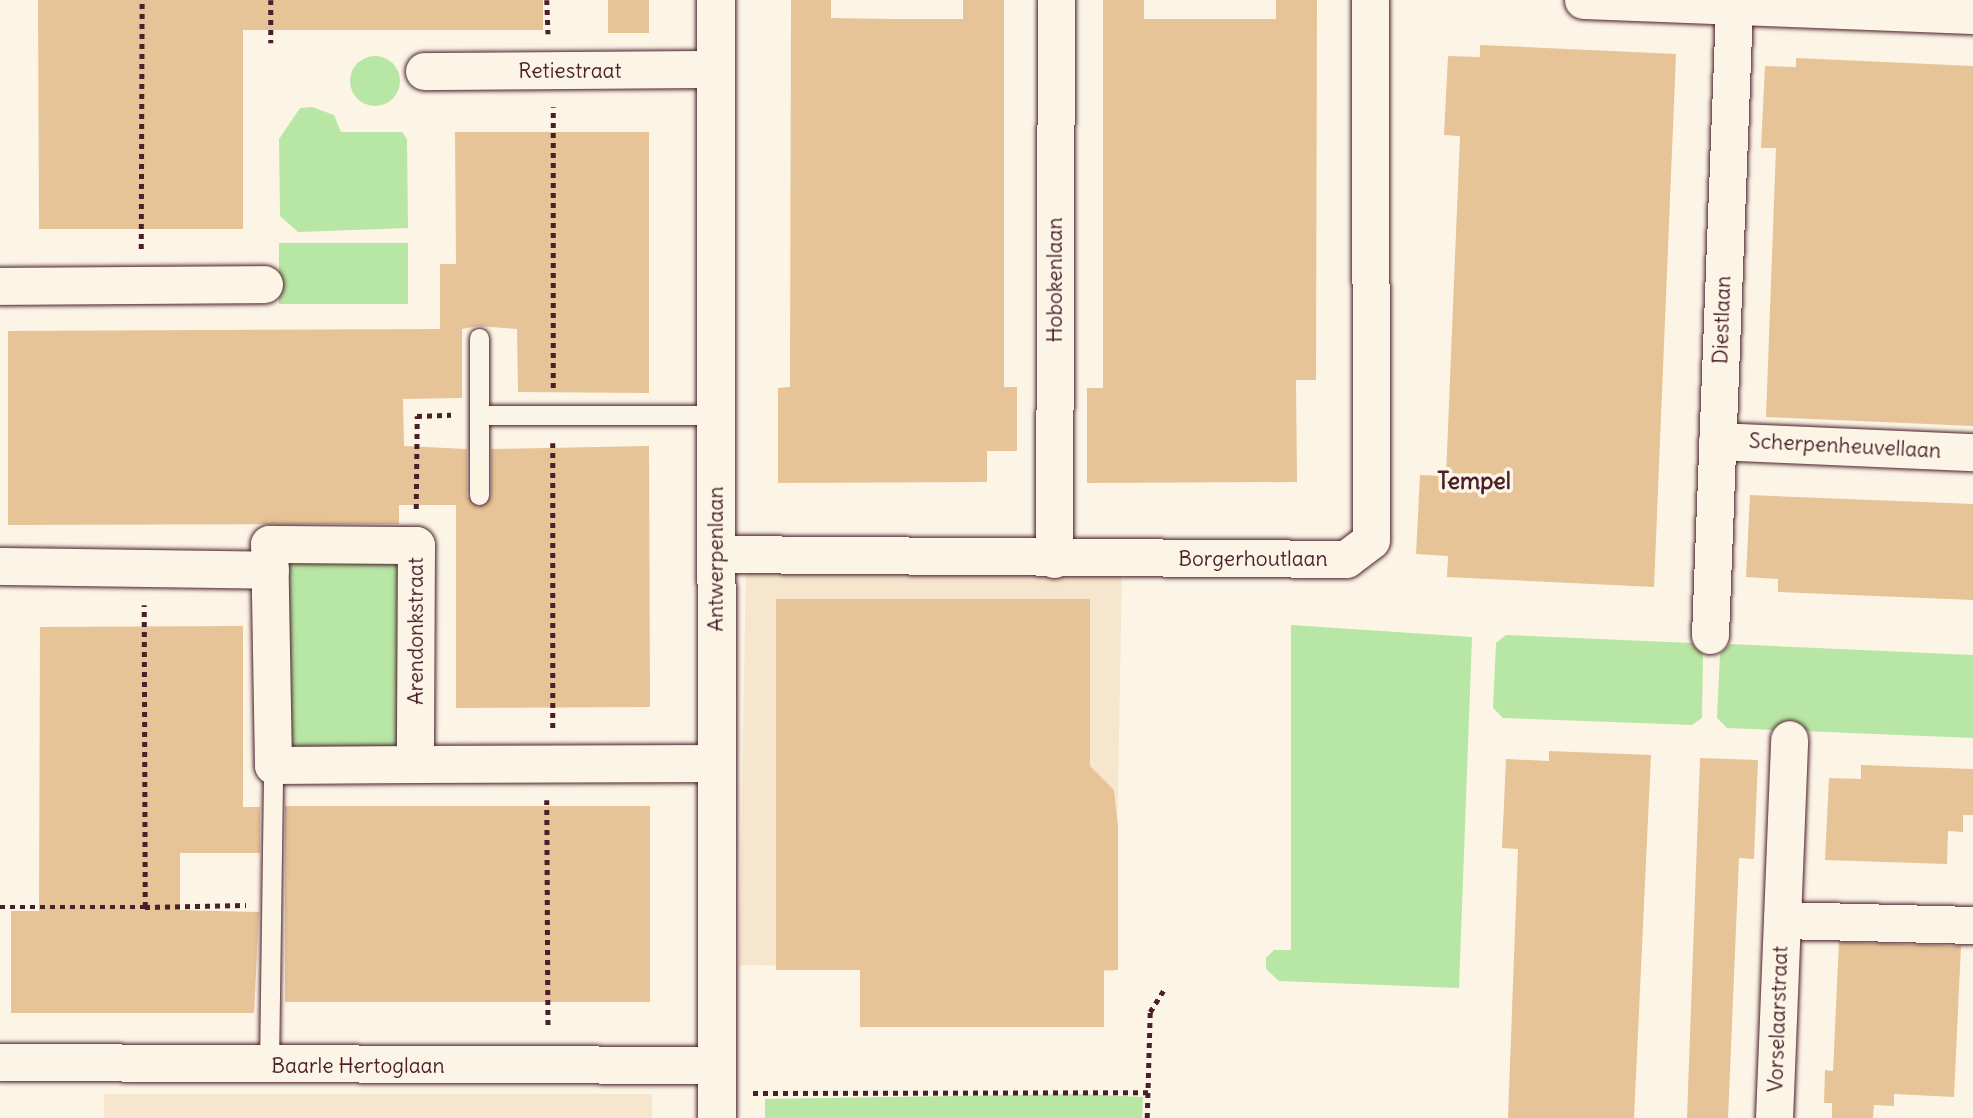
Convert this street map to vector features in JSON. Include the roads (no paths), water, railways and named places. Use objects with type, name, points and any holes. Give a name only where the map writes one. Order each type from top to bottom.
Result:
[{"type":"street","name":"Antwerpenlaan","points":[[716,0],[716,1065],[731,1112]]},
{"type":"street","name":"Hobokenlaan","points":[[1054,559],[1056,0]]},
{"type":"street","name":"Borgerhoutlaan","points":[[716,554],[1054,559],[1346,559],[1371,540],[1370,0]]},
{"type":"street","points":[[1583,0],[1973,15]]},
{"type":"street","name":"Diestlaan","points":[[1710,635],[1734,6]]},
{"type":"street","name":"Retiestraat","points":[[424,71],[716,69]]},
{"type":"street","points":[[0,286],[264,284]]},
{"type":"street","name":"Scherpenheuvellaan","points":[[1717,441],[1973,452]]},
{"type":"street","name":"Arendonkstraat","points":[[273,765],[269,544],[416,545],[415,764]]},
{"type":"street","points":[[0,566],[270,570]]},
{"type":"street","name":"Vorselaarstraat","points":[[1774,1118],[1789,739]]},
{"type":"street","points":[[273,765],[716,763]]},
{"type":"street","name":"Vorselaarstraat","points":[[1782,920],[1973,925]]},
{"type":"street","name":"Baarle Hertoglaan","points":[[0,1062],[268,1066],[716,1065]]},
{"type":"lane","points":[[479,338],[479,495]]},
{"type":"lane","points":[[479,415],[716,415]]},
{"type":"lane","points":[[268,1066],[273,765]]},
{"type":"district","name":"Tempel","points":[[1474,481]]}]
